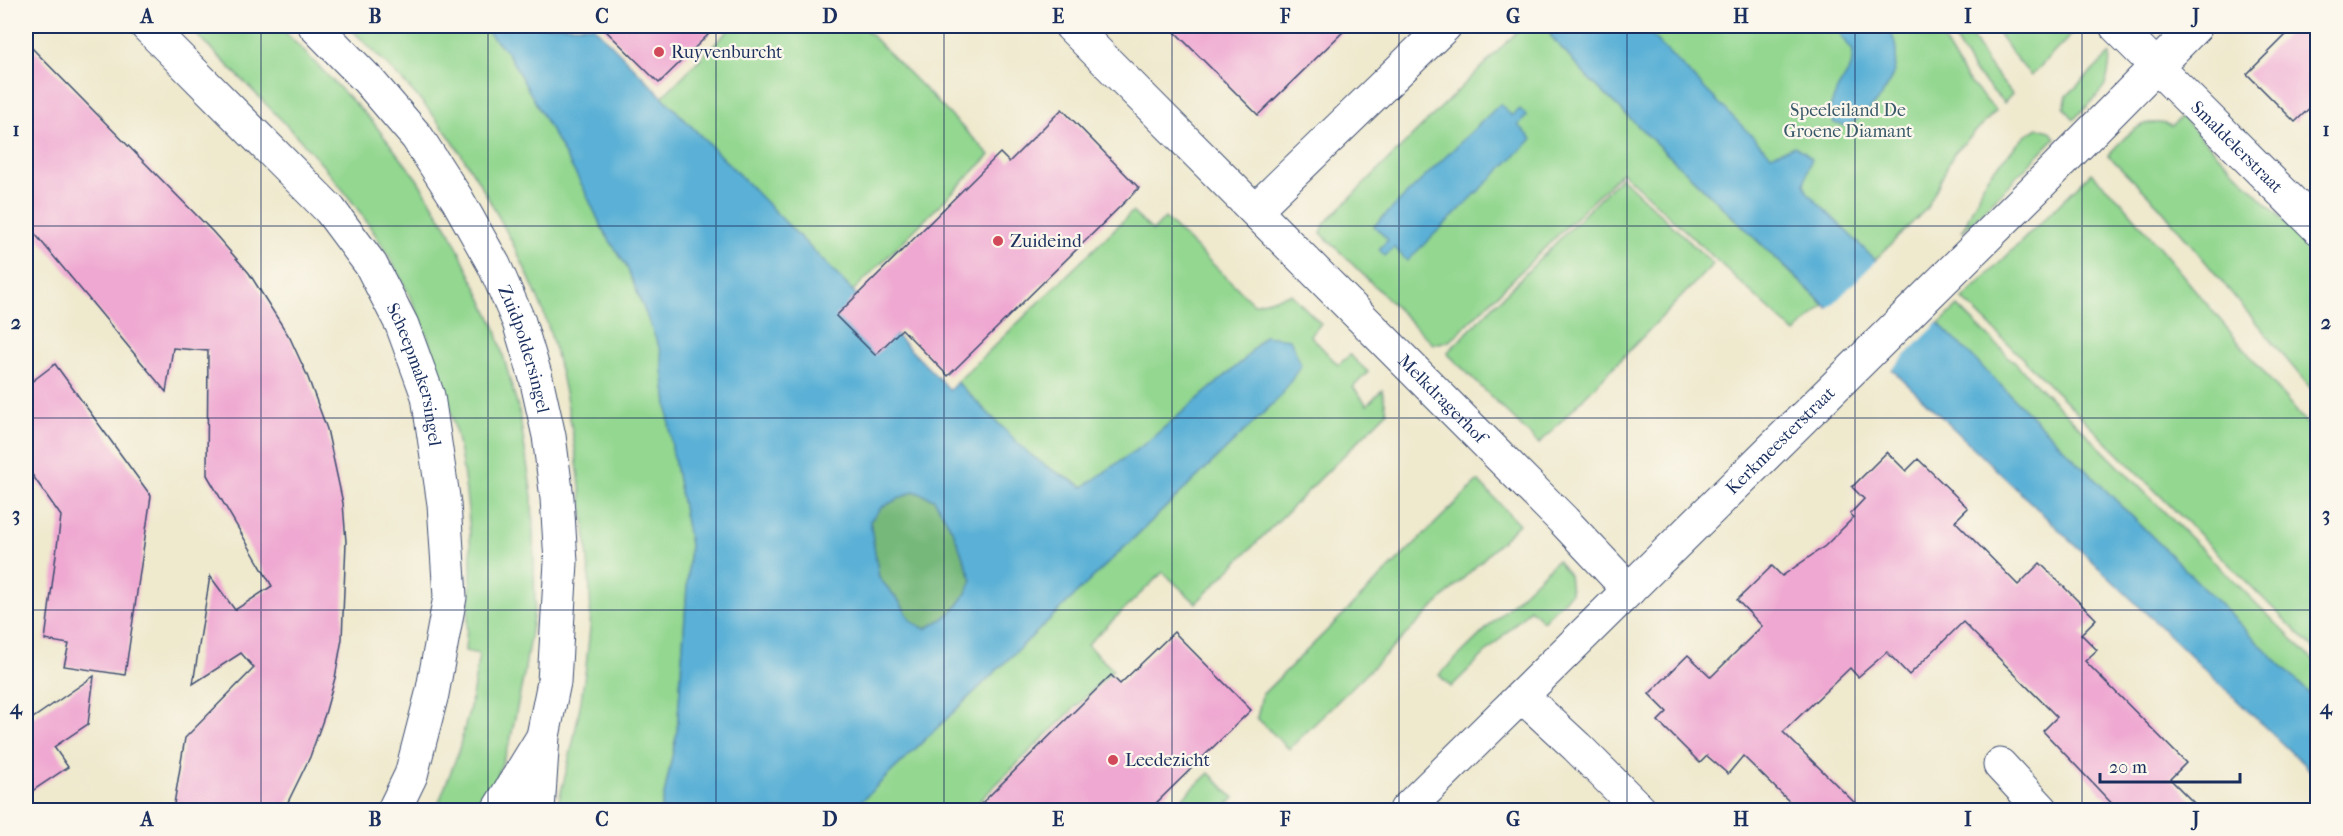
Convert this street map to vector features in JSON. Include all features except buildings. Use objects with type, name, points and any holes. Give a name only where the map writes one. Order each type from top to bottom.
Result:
[{"type":"street","name":"Scheepmakersingel","points":[[147,26],[330,210],[371,265],[402,325],[428,396],[444,504],[450,597],[432,694],[411,775],[394,810]]},
{"type":"street","name":"Zuidpoldersingel","points":[[315,26],[368,80],[417,137],[457,199],[494,265],[519,322],[536,378],[549,436],[558,509],[561,562],[554,682],[543,736],[538,810]]},
{"type":"street","name":"Melkdragerhof","points":[[1071,26],[1629,590]]},
{"type":"street","points":[[1255,210],[1445,26]]},
{"type":"street","name":"Smaldelerstraat","points":[[2116,26],[2318,228]]},
{"type":"street","name":"Kerkmeesterstraat","points":[[1406,810],[2026,198],[2196,26]]},
{"type":"street","points":[[1522,696],[1640,810]]},
{"type":"street","name":"Zuidpoldersingel","points":[[498,810],[543,736]]},
{"type":"street","points":[[2000,765],[2042,810]]},
{"type":"green space","points":[[188,26],[279,26],[372,121],[417,179],[451,234],[495,327],[519,411],[532,496],[535,605],[510,742],[484,810],[436,810],[458,753],[471,703],[479,654],[465,651],[471,571],[469,517],[456,432],[446,391],[432,350],[397,271],[375,234],[334,178],[287,126]]},
{"type":"green space","points":[[348,26],[482,26],[507,52],[583,187],[603,230],[627,267],[661,351],[672,448],[690,544],[677,732],[661,810],[556,810],[578,720],[590,628],[589,570],[580,486],[569,410],[558,359],[534,289],[501,221],[475,176],[426,106]]},
{"type":"green space","points":[[733,26],[862,26],[990,155],[853,291],[662,97]]},
{"type":"green space","points":[[1523,26],[1560,26],[1551,35],[1587,77],[1824,305],[1795,333],[1622,172],[1450,341],[1433,344],[1321,233],[1325,223]]},
{"type":"green space","name":"Speeleiland De Groene Diamant","points":[[1623,26],[1935,26],[1966,78],[1996,111],[1954,153],[1927,208],[1875,260]]},
{"type":"green space","points":[[1947,26],[1966,26],[1987,63],[2012,94],[2004,103],[1973,70]]},
{"type":"green space","points":[[1994,26],[2080,26],[2031,76],[2008,48]]},
{"type":"green space","points":[[2110,54],[2108,77],[2105,84],[2097,97],[2074,119],[2064,108],[2067,96]]},
{"type":"green space","points":[[2181,117],[2317,254],[2317,396],[2160,207],[2108,155],[2136,128],[2151,123],[2172,126]]},
{"type":"green space","points":[[2038,128],[2050,131],[2055,138],[1962,232],[1987,177],[2025,136]]},
{"type":"green space","points":[[2091,173],[2120,200],[2317,436],[2317,652],[1963,299]]},
{"type":"green space","points":[[1621,177],[1713,264],[1539,444],[1447,353]]},
{"type":"green space","points":[[1132,212],[1153,231],[1165,218],[1254,304],[1291,294],[1321,324],[1310,335],[1338,365],[1350,355],[1368,372],[1353,387],[1367,405],[1382,390],[1387,412],[1196,603],[1163,572],[1087,645],[1113,670],[970,810],[852,810],[1281,396],[1264,336],[1244,360],[1146,443],[1084,487],[1049,468],[1027,452],[957,382]]},
{"type":"green space","points":[[1958,306],[2317,664],[2317,701],[1939,324]]},
{"type":"green space","points":[[1478,481],[1519,524],[1289,749],[1257,718],[1262,695]]},
{"type":"green space","points":[[914,491],[934,499],[953,531],[972,580],[954,609],[925,629],[912,622],[899,601],[879,578],[870,521],[882,507]]},
{"type":"green space","points":[[1557,560],[1569,575],[1571,593],[1543,621],[1530,609],[1451,687],[1439,675]]},
{"type":"green space","points":[[1209,773],[1234,798],[1222,810],[1170,810]]},
{"type":"water","points":[[482,26],[593,26],[950,390],[957,382],[1027,452],[1049,468],[1083,487],[1146,443],[1244,360],[1264,336],[1290,339],[1301,365],[1281,396],[852,810],[661,810],[677,732],[690,544],[672,448],[661,352],[627,267],[603,230],[583,187],[507,52]],"holes":[[[914,491],[934,499],[953,531],[972,580],[960,603],[941,620],[925,629],[912,622],[899,601],[879,578],[870,521],[882,507]]]},
{"type":"water","points":[[1560,26],[1658,26],[1650,34],[1771,155],[1795,146],[1805,152],[1811,159],[1804,184],[1808,193],[2317,701],[2317,777],[1587,77],[1550,35]]},
{"type":"water","points":[[1834,26],[1887,26],[1894,40],[1896,55],[1889,83],[1881,96],[1871,108],[1846,126],[1834,123],[1829,110],[1837,90],[1851,67],[1853,51]]},
{"type":"water","points":[[1500,104],[1512,116],[1520,109],[1527,116],[1518,125],[1532,139],[1407,261],[1394,247],[1385,256],[1379,249],[1388,240],[1374,226]]},
{"type":"pier","points":[[1878,259],[1940,321],[1890,371],[1826,311]]},
{"type":"place","name":"Ruyvenburcht","points":[[659,52]]},
{"type":"place","name":"Zuideind","points":[[998,241]]},
{"type":"place","name":"Leedezicht","points":[[1113,760]]}]
